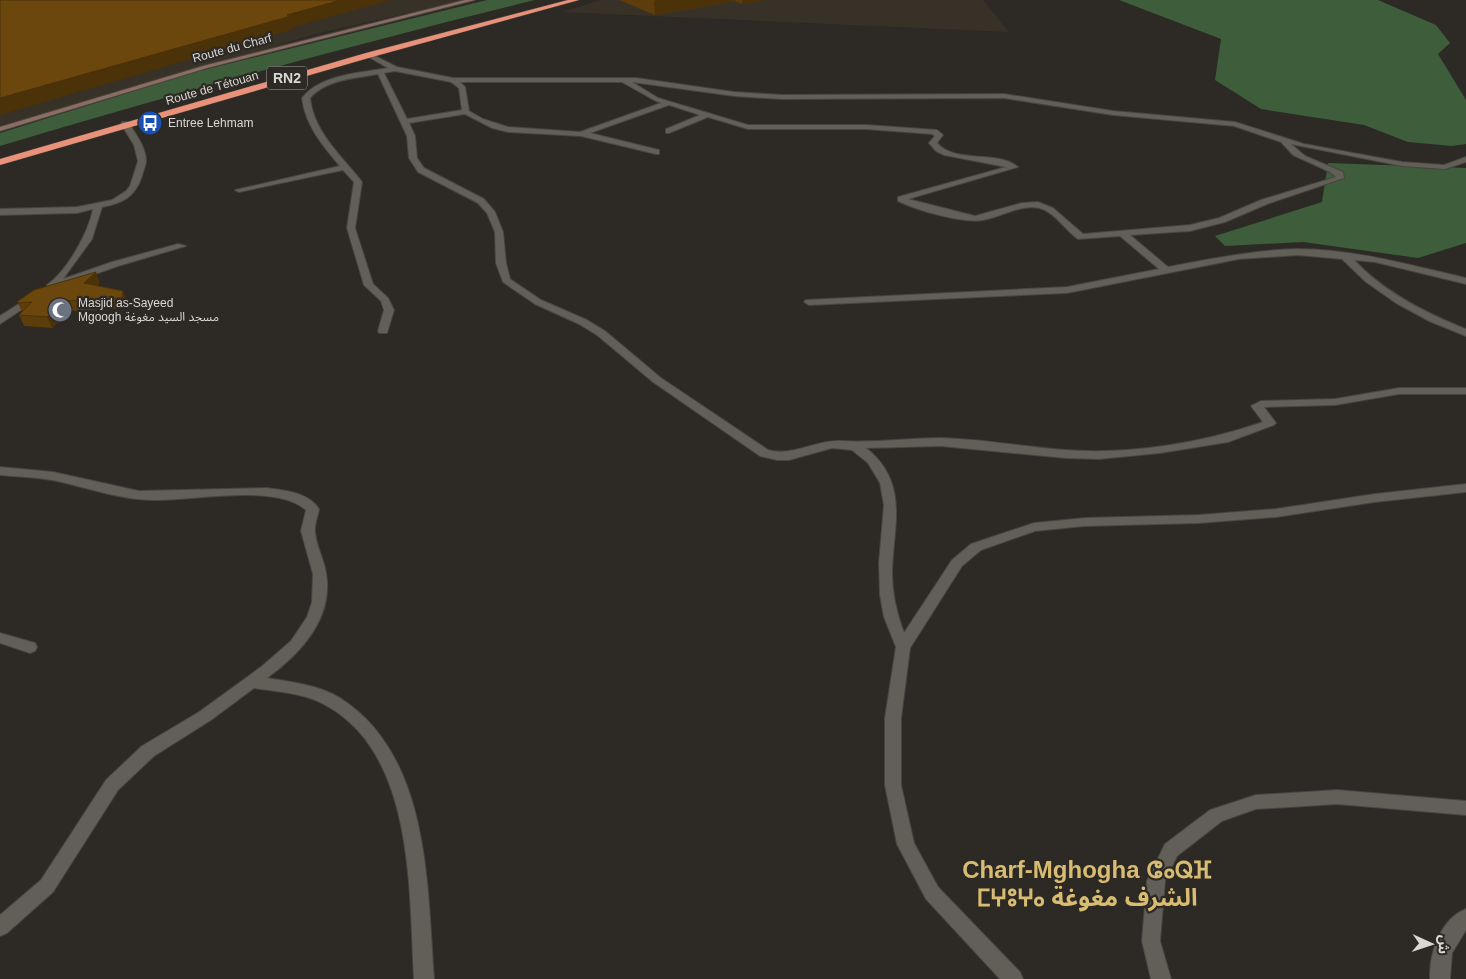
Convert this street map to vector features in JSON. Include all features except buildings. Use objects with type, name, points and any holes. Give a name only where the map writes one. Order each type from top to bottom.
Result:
[{"type":"highway","name":"Route de Tétouan","points":[[248,80],[555,0]]},
{"type":"highway","name":"Route de Tétouan","points":[[0,162],[123,121],[576,0]]},
{"type":"highway","name":"Route de Tétouan","points":[[123,121],[130,114]]},
{"type":"highway","points":[[0,153],[103,122]]},
{"type":"street","name":"Route du Charf","points":[[0,129],[205,67],[472,0]]},
{"type":"street","points":[[369,55],[395,69],[453,80],[624,80],[782,97],[1004,96],[1113,113],[1216,121],[1250,128],[1328,152],[1410,165],[1445,167],[1466,159]]},
{"type":"street","points":[[383,331],[389,310],[385,300],[369,285],[351,228],[358,182],[322,140],[307,107],[306,98],[316,88],[353,77],[395,69]]},
{"type":"street","points":[[380,72],[411,136],[413,158],[421,170],[481,201],[491,212],[499,232],[501,263],[506,280],[538,302],[583,322],[601,333],[657,380],[764,453],[770,455],[802,455],[827,444],[837,443],[857,448],[876,464],[891,497],[892,520],[886,564],[888,609],[895,632],[903,647]]},
{"type":"street","points":[[453,80],[462,87],[466,112]]},
{"type":"street","points":[[624,80],[656,99],[736,124],[762,128],[866,127],[934,132],[939,135],[933,143],[935,148],[1014,167],[902,198],[903,202],[975,218],[1040,205],[1048,209],[1081,237],[1190,228],[1222,220],[1264,202],[1340,178],[1338,172],[1308,160],[1290,150],[1284,140]]},
{"type":"street","points":[[580,134],[668,103]]},
{"type":"street","points":[[403,122],[466,112],[478,120],[501,130],[580,134],[610,139],[656,152]]},
{"type":"street","points":[[669,131],[706,115]]},
{"type":"street","points":[[0,212],[29,213],[98,206],[122,198],[134,187],[142,162],[138,145],[123,121]]},
{"type":"street","points":[[239,190],[344,167]]},
{"type":"street","points":[[53,285],[88,237],[96,222],[98,206]]},
{"type":"street","points":[[1122,233],[1166,270]]},
{"type":"street","points":[[0,321],[53,285],[115,264],[181,246]]},
{"type":"street","points":[[809,302],[1067,290],[1240,256],[1298,252],[1375,259],[1466,281]]},
{"type":"street","points":[[1344,255],[1376,286],[1406,304],[1466,333]]},
{"type":"street","points":[[848,445],[941,442],[1066,454],[1099,455],[1228,438],[1270,423],[1257,406],[1261,404],[1335,402],[1399,390],[1466,391]]},
{"type":"street","points":[[0,471],[58,477],[134,495],[164,497],[258,491],[298,497],[309,503],[313,509],[308,531],[320,574],[319,602],[314,618],[296,645],[253,682],[206,716],[148,751],[112,785],[47,886],[0,927]]},
{"type":"street","points":[[1013,979],[932,894],[906,844],[893,785],[893,718],[903,647],[957,563],[976,547],[1034,527],[1085,522],[1199,519],[1257,514],[1466,488]]},
{"type":"street","points":[[0,638],[30,647]]},
{"type":"street","points":[[253,682],[318,696],[332,701],[349,712],[366,728],[384,752],[396,778],[406,808],[420,900],[424,979]]},
{"type":"street","points":[[1161,979],[1151,941],[1156,880],[1171,850],[1216,815],[1256,802],[1328,797],[1466,808]]},
{"type":"street","points":[[1440,979],[1438,966],[1445,945],[1457,926],[1466,918]]},
{"type":"shaded area","points":[[0,0],[465,0],[315,34],[0,128]]},
{"type":"shaded area","points":[[601,0],[983,0],[1009,32],[562,12]]},
{"type":"green space","points":[[487,0],[535,0],[266,70],[0,146],[0,133],[195,72]]},
{"type":"green space","points":[[1119,0],[1378,0],[1436,25],[1450,43],[1438,54],[1466,100],[1466,144],[1452,146],[1408,142],[1364,125],[1261,109],[1215,80],[1221,39]]},
{"type":"green space","points":[[1328,163],[1466,168],[1466,243],[1418,258],[1303,242],[1225,246],[1215,236],[1322,202]]},
{"type":"place","name":"Entree Lehmam","points":[[150,123]]},
{"type":"place","name":"Masjid as-Sayeed Mgoogh مسجد السيد مغوغة","points":[[60,310]]},
{"type":"district","name":"Charf-Mghogha ⵛⴰⵕⴼ ⵎⵖⵓⵖⴰ الشرف مغوغة","points":[[1087,884]]}]
